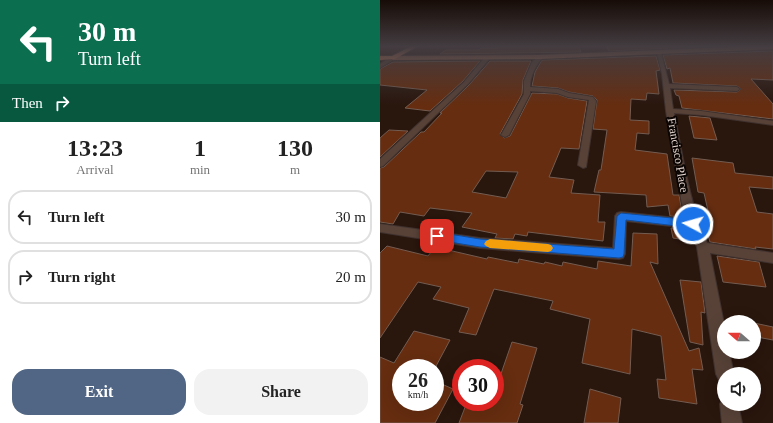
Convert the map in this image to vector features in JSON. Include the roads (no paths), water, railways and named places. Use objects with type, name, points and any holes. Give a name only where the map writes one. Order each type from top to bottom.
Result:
[{"type":"street","points":[[380,164],[466,83],[480,66]]},
{"type":"street","points":[[506,135],[527,94],[527,81],[533,66]]},
{"type":"street","name":"Francisco Place","points":[[663,66],[687,204],[693,224],[703,247],[724,367]]},
{"type":"street","points":[[666,86],[737,89]]},
{"type":"street","points":[[528,89],[558,91],[568,96],[591,98],[593,101],[583,165]]},
{"type":"street","points":[[670,111],[701,113],[773,123]]},
{"type":"street","points":[[380,228],[480,243],[619,254],[621,216],[693,224]]},
{"type":"street","points":[[703,247],[773,258]]},
{"type":"street","points":[[730,411],[732,423]]}]
